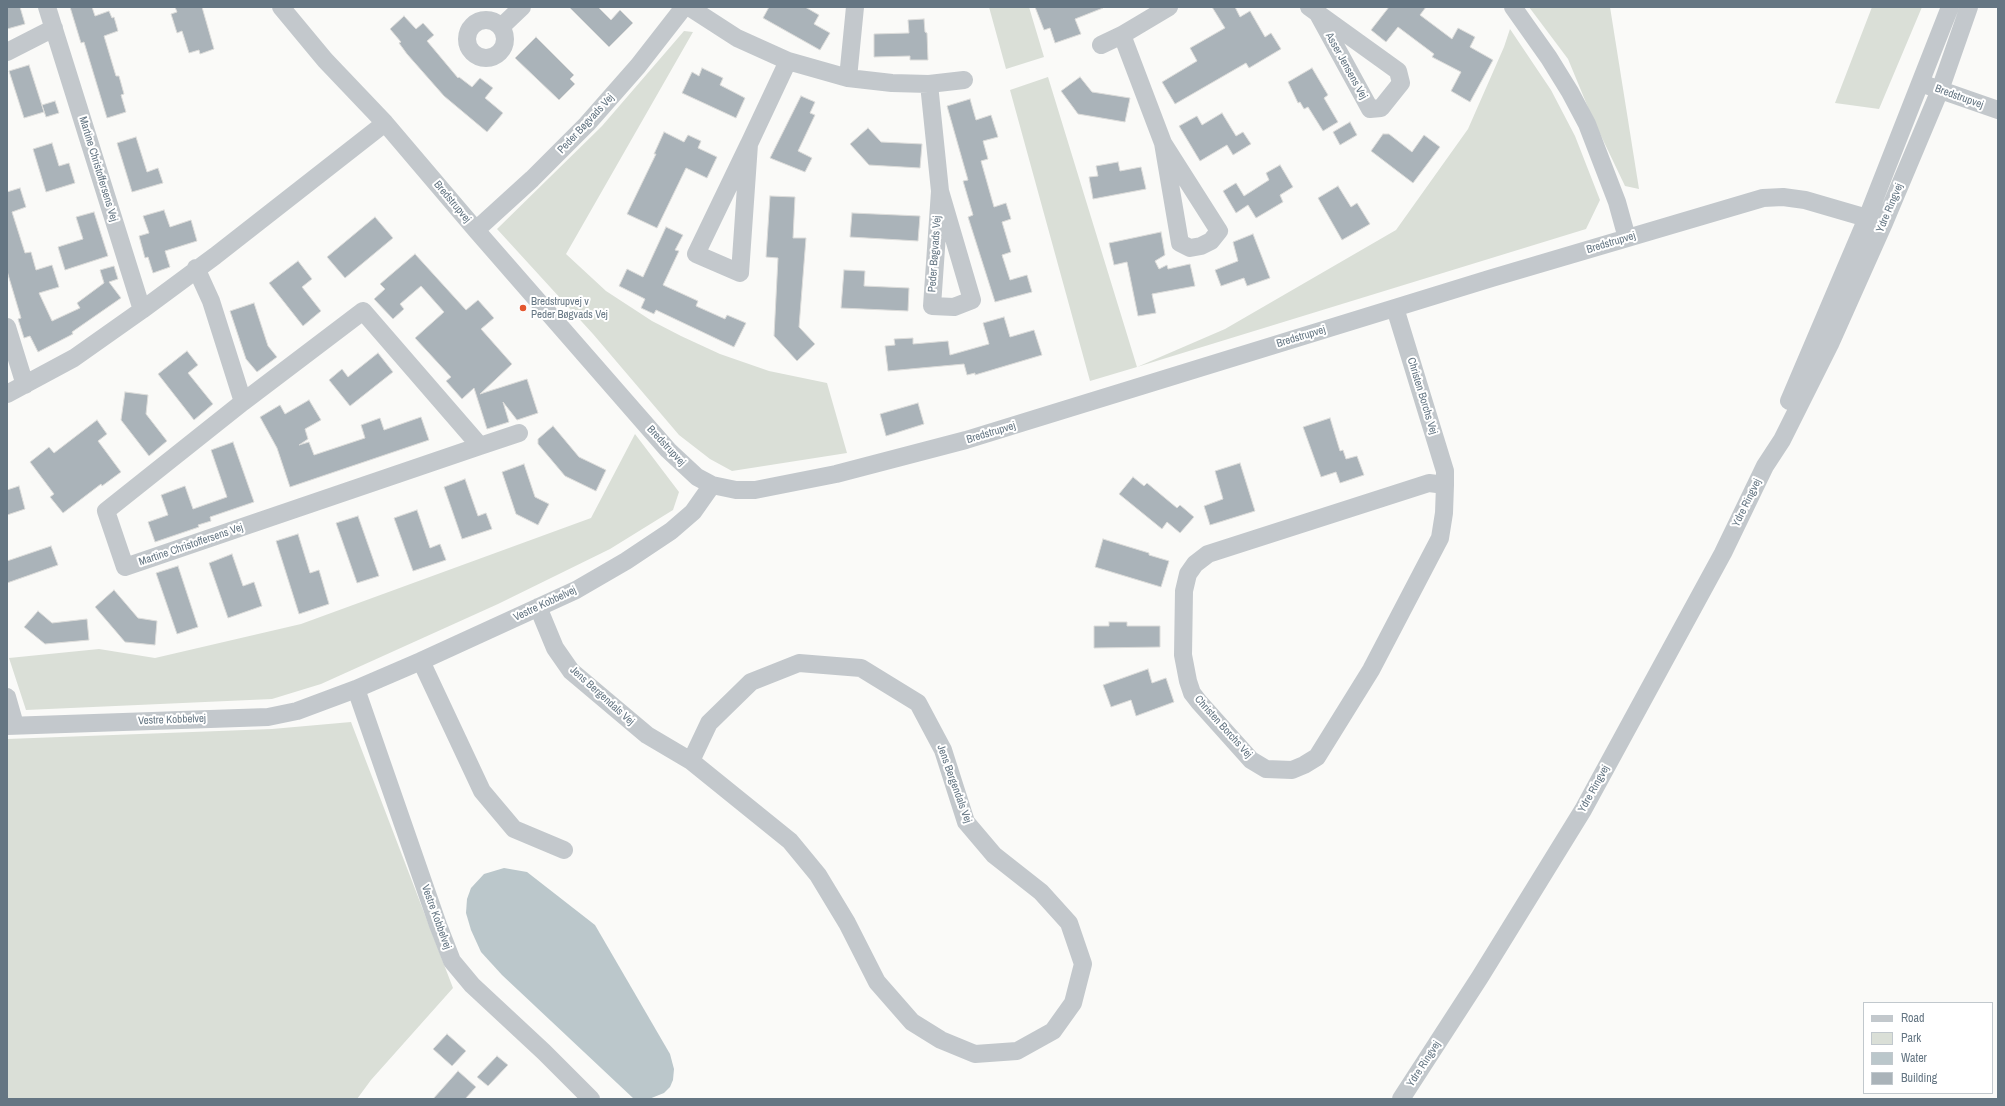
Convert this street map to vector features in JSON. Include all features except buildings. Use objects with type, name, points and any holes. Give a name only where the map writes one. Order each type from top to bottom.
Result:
[{"type":"street","name":"Martine Christoffersens Vej","points":[[47,7],[142,310]]},
{"type":"street","name":"Bredstrupvej","points":[[281,7],[326,60],[385,123],[476,230],[668,450],[697,477],[712,485],[736,490],[755,490],[836,474],[950,444],[1395,308],[1763,198],[1783,197],[1804,200],[1884,223]]},
{"type":"street","points":[[501,27],[522,7]]},
{"type":"street","name":"Peder Bøgvads Vej","points":[[476,230],[532,179],[587,124],[638,66],[684,7]]},
{"type":"street","points":[[689,7],[737,38],[788,61],[848,78],[892,83],[929,84],[964,80]]},
{"type":"street","points":[[848,78],[855,7]]},
{"type":"street","points":[[1101,45],[1122,36],[1169,7]]},
{"type":"street","points":[[1513,7],[1554,65],[1587,124],[1616,202],[1627,238]]},
{"type":"street","name":"Ydre Ringvej","points":[[1765,466],[1773,439],[1867,218],[1950,7]]},
{"type":"street","name":"Ydre Ringvej","points":[[1401,1099],[1488,964],[1582,810],[1690,614],[1765,466],[1782,440],[1830,344],[1884,223],[1940,90],[1969,7]]},
{"type":"street","name":"Asser Jensens Vej","points":[[1313,11],[1398,71],[1401,83],[1381,108],[1370,109],[1313,11]]},
{"type":"street","points":[[7,52],[54,28]]},
{"type":"street","points":[[1122,36],[1164,143],[1219,231],[1211,241],[1201,246],[1190,248],[1180,243],[1164,143]]},
{"type":"street","points":[[749,144],[740,273],[696,254],[788,61]]},
{"type":"street","name":"Bredstrupvej","points":[[1921,83],[1998,110]]},
{"type":"street","name":"Peder Bøgvads Vej","points":[[929,84],[940,191],[932,306],[954,307],[972,300],[940,191]]},
{"type":"street","points":[[7,394],[74,358],[142,310],[385,123]]},
{"type":"street","points":[[196,268],[211,301],[243,402]]},
{"type":"street","name":"Christen Borchs Vej","points":[[1395,308],[1445,471],[1445,485],[1444,513],[1440,538],[1371,670],[1317,757],[1292,770],[1266,769],[1251,760],[1199,702],[1192,693],[1188,681],[1183,655],[1184,591],[1188,574],[1195,564],[1208,554],[1428,483],[1445,485]]},
{"type":"street","name":"Martine Christoffersens Vej","points":[[480,446],[363,311],[243,402],[106,511],[125,567],[480,446],[519,432]]},
{"type":"street","points":[[7,326],[25,385]]},
{"type":"street","name":"Vestre Kobbelvej","points":[[11,725],[268,717],[298,711],[356,689],[421,661],[576,590],[626,561],[671,531],[693,512],[712,485]]},
{"type":"street","name":"Jens Bergendals Vej","points":[[538,607],[555,648],[571,671],[647,735],[691,761],[790,841],[818,875],[847,923],[877,982],[912,1022],[941,1040],[975,1054],[1017,1051],[1053,1031],[1073,1003],[1083,964],[1069,923],[1041,892],[994,854],[966,822],[943,750],[918,703],[861,668],[799,663],[751,682],[709,723],[691,761]]},
{"type":"street","points":[[421,661],[482,791],[514,829],[564,850]]},
{"type":"street","name":"Vestre Kobbelvej","points":[[356,689],[438,925],[452,961],[472,985],[544,1052],[591,1099]]},
{"type":"street","points":[[7,697],[11,725]]},
{"type":"green space","points":[[989,7],[1029,7],[1044,57],[1006,69]]},
{"type":"green space","points":[[1529,7],[1610,7],[1639,189],[1625,186],[1592,117],[1568,59]]},
{"type":"green space","points":[[1872,7],[1922,7],[1879,109],[1835,103]]},
{"type":"green space","points":[[1510,29],[1551,90],[1575,136],[1600,200],[1586,229],[1137,367],[1225,329],[1396,230],[1468,129],[1504,47]]},
{"type":"green space","points":[[684,31],[693,32],[566,254],[606,291],[652,321],[681,336],[720,354],[769,371],[827,383],[847,453],[732,471],[710,459],[679,435],[593,334],[497,229],[602,126]]},
{"type":"green space","points":[[1048,77],[1137,367],[1090,381],[1010,90]]},
{"type":"green space","points":[[635,434],[679,492],[673,510],[610,549],[498,604],[321,684],[272,699],[26,710],[9,658],[99,649],[155,658],[301,624],[591,518]]},
{"type":"green space","points":[[351,722],[453,988],[371,1080],[357,1099],[7,1099],[7,739],[272,729]]},
{"type":"water","points":[[504,868],[527,872],[595,925],[670,1054],[674,1069],[673,1080],[670,1087],[664,1093],[649,1099],[634,1099],[502,975],[481,952],[471,930],[466,913],[467,899],[471,888],[484,874]]},
{"type":"place","name":"Bredstrupvej v Peder Bøgvads Vej","points":[[523,308]]}]
